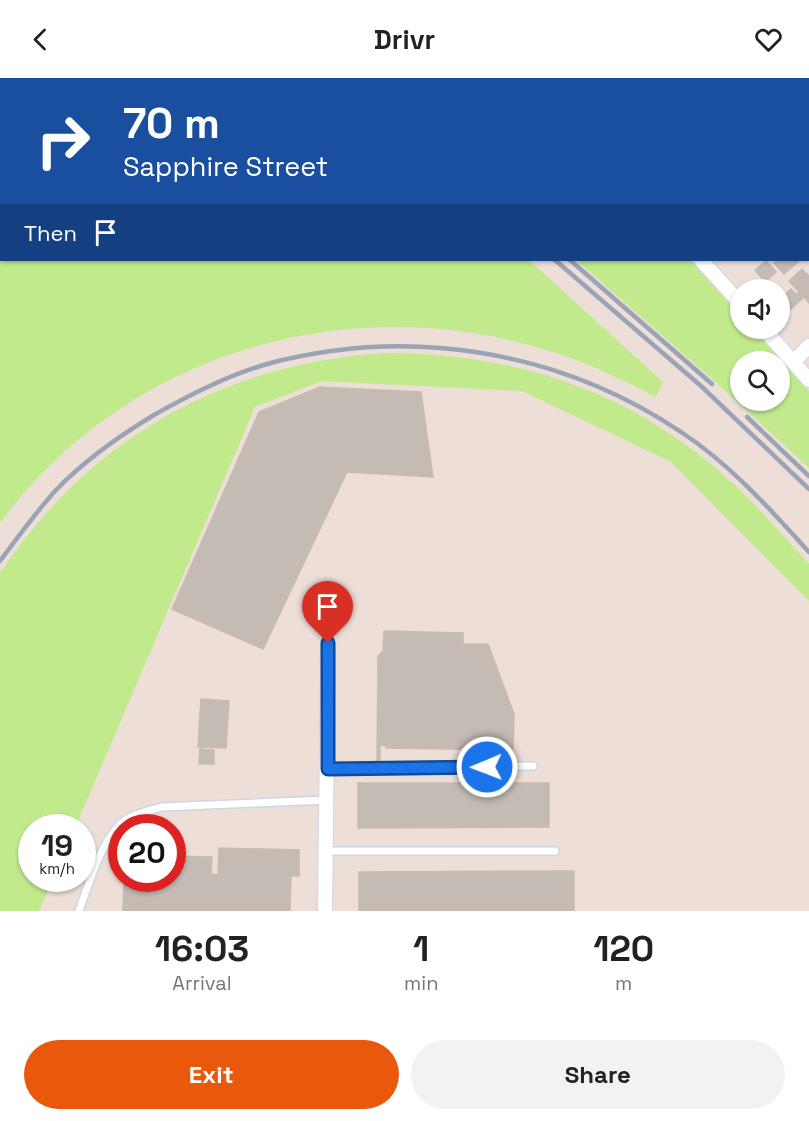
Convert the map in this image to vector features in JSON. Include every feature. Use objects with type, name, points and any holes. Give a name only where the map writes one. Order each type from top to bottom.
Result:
[{"type":"street","points":[[701,261],[730,292]]},
{"type":"street","points":[[773,339],[809,380]]},
{"type":"street","points":[[793,362],[809,346]]},
{"type":"street","points":[[325,911],[328,643]]},
{"type":"lane","points":[[328,769],[533,766]]},
{"type":"lane","points":[[79,911],[105,845],[122,823],[139,813],[161,807],[327,800]]},
{"type":"lane","points":[[326,851],[555,851]]},
{"type":"green space","points":[[0,261],[530,261],[663,382],[656,397],[569,357],[479,334],[402,327],[325,332],[250,348],[178,376],[112,414],[52,463],[0,523]]},
{"type":"green space","points":[[577,261],[691,261],[730,304],[730,339],[762,339],[773,351],[730,351],[730,395]]},
{"type":"green space","points":[[384,353],[434,355],[482,361],[529,371],[574,385],[617,403],[658,426],[698,454],[737,487],[809,564],[809,601],[671,462],[522,391],[322,381],[255,407],[81,814],[18,814],[18,892],[47,892],[39,911],[0,911],[0,573],[36,525],[75,483],[119,447],[165,416],[215,392],[269,373],[325,360]]},
{"type":"green space","points":[[790,370],[809,391],[809,468],[747,411],[790,411]]},
{"type":"building","points":[[766,261],[771,266],[760,276],[755,270]]},
{"type":"building","points":[[777,261],[798,262],[784,274],[774,263]]},
{"type":"building","points":[[771,266],[776,272],[768,279],[762,279],[760,276]]},
{"type":"building","points":[[802,269],[809,276],[809,283],[799,292],[790,280]]},
{"type":"building","points":[[809,283],[809,303],[804,297],[791,309],[790,300]]},
{"type":"building","points":[[790,290],[796,294],[790,300]]},
{"type":"building","points":[[320,387],[421,392],[433,477],[347,472],[263,649],[172,609],[259,412]]},
{"type":"building","points":[[384,631],[463,633],[463,644],[488,644],[514,714],[513,750],[386,748],[380,745],[380,760],[377,760],[378,656],[383,651]]},
{"type":"building","points":[[201,699],[229,701],[226,748],[198,747]]},
{"type":"building","points":[[200,749],[214,750],[214,764],[199,764]]},
{"type":"building","points":[[358,783],[549,783],[549,827],[358,828]]},
{"type":"building","points":[[219,848],[299,850],[299,876],[291,876],[290,911],[123,911],[124,892],[186,892],[186,856],[212,857],[211,874],[218,875]]},
{"type":"building","points":[[574,871],[574,911],[359,911],[359,872]]},
{"type":"railway","points":[[556,261],[701,386],[809,489]]},
{"type":"railway","points":[[571,261],[712,384]]},
{"type":"railway","points":[[0,561],[41,507],[67,479],[102,450],[154,415],[209,386],[267,364],[321,353],[374,347],[428,347],[482,353],[534,364],[585,381],[634,404],[681,432],[716,458],[749,488],[809,552]]},
{"type":"railway","points":[[747,417],[809,476]]},
{"type":"route","points":[[328,643],[328,769],[487,767]]}]
